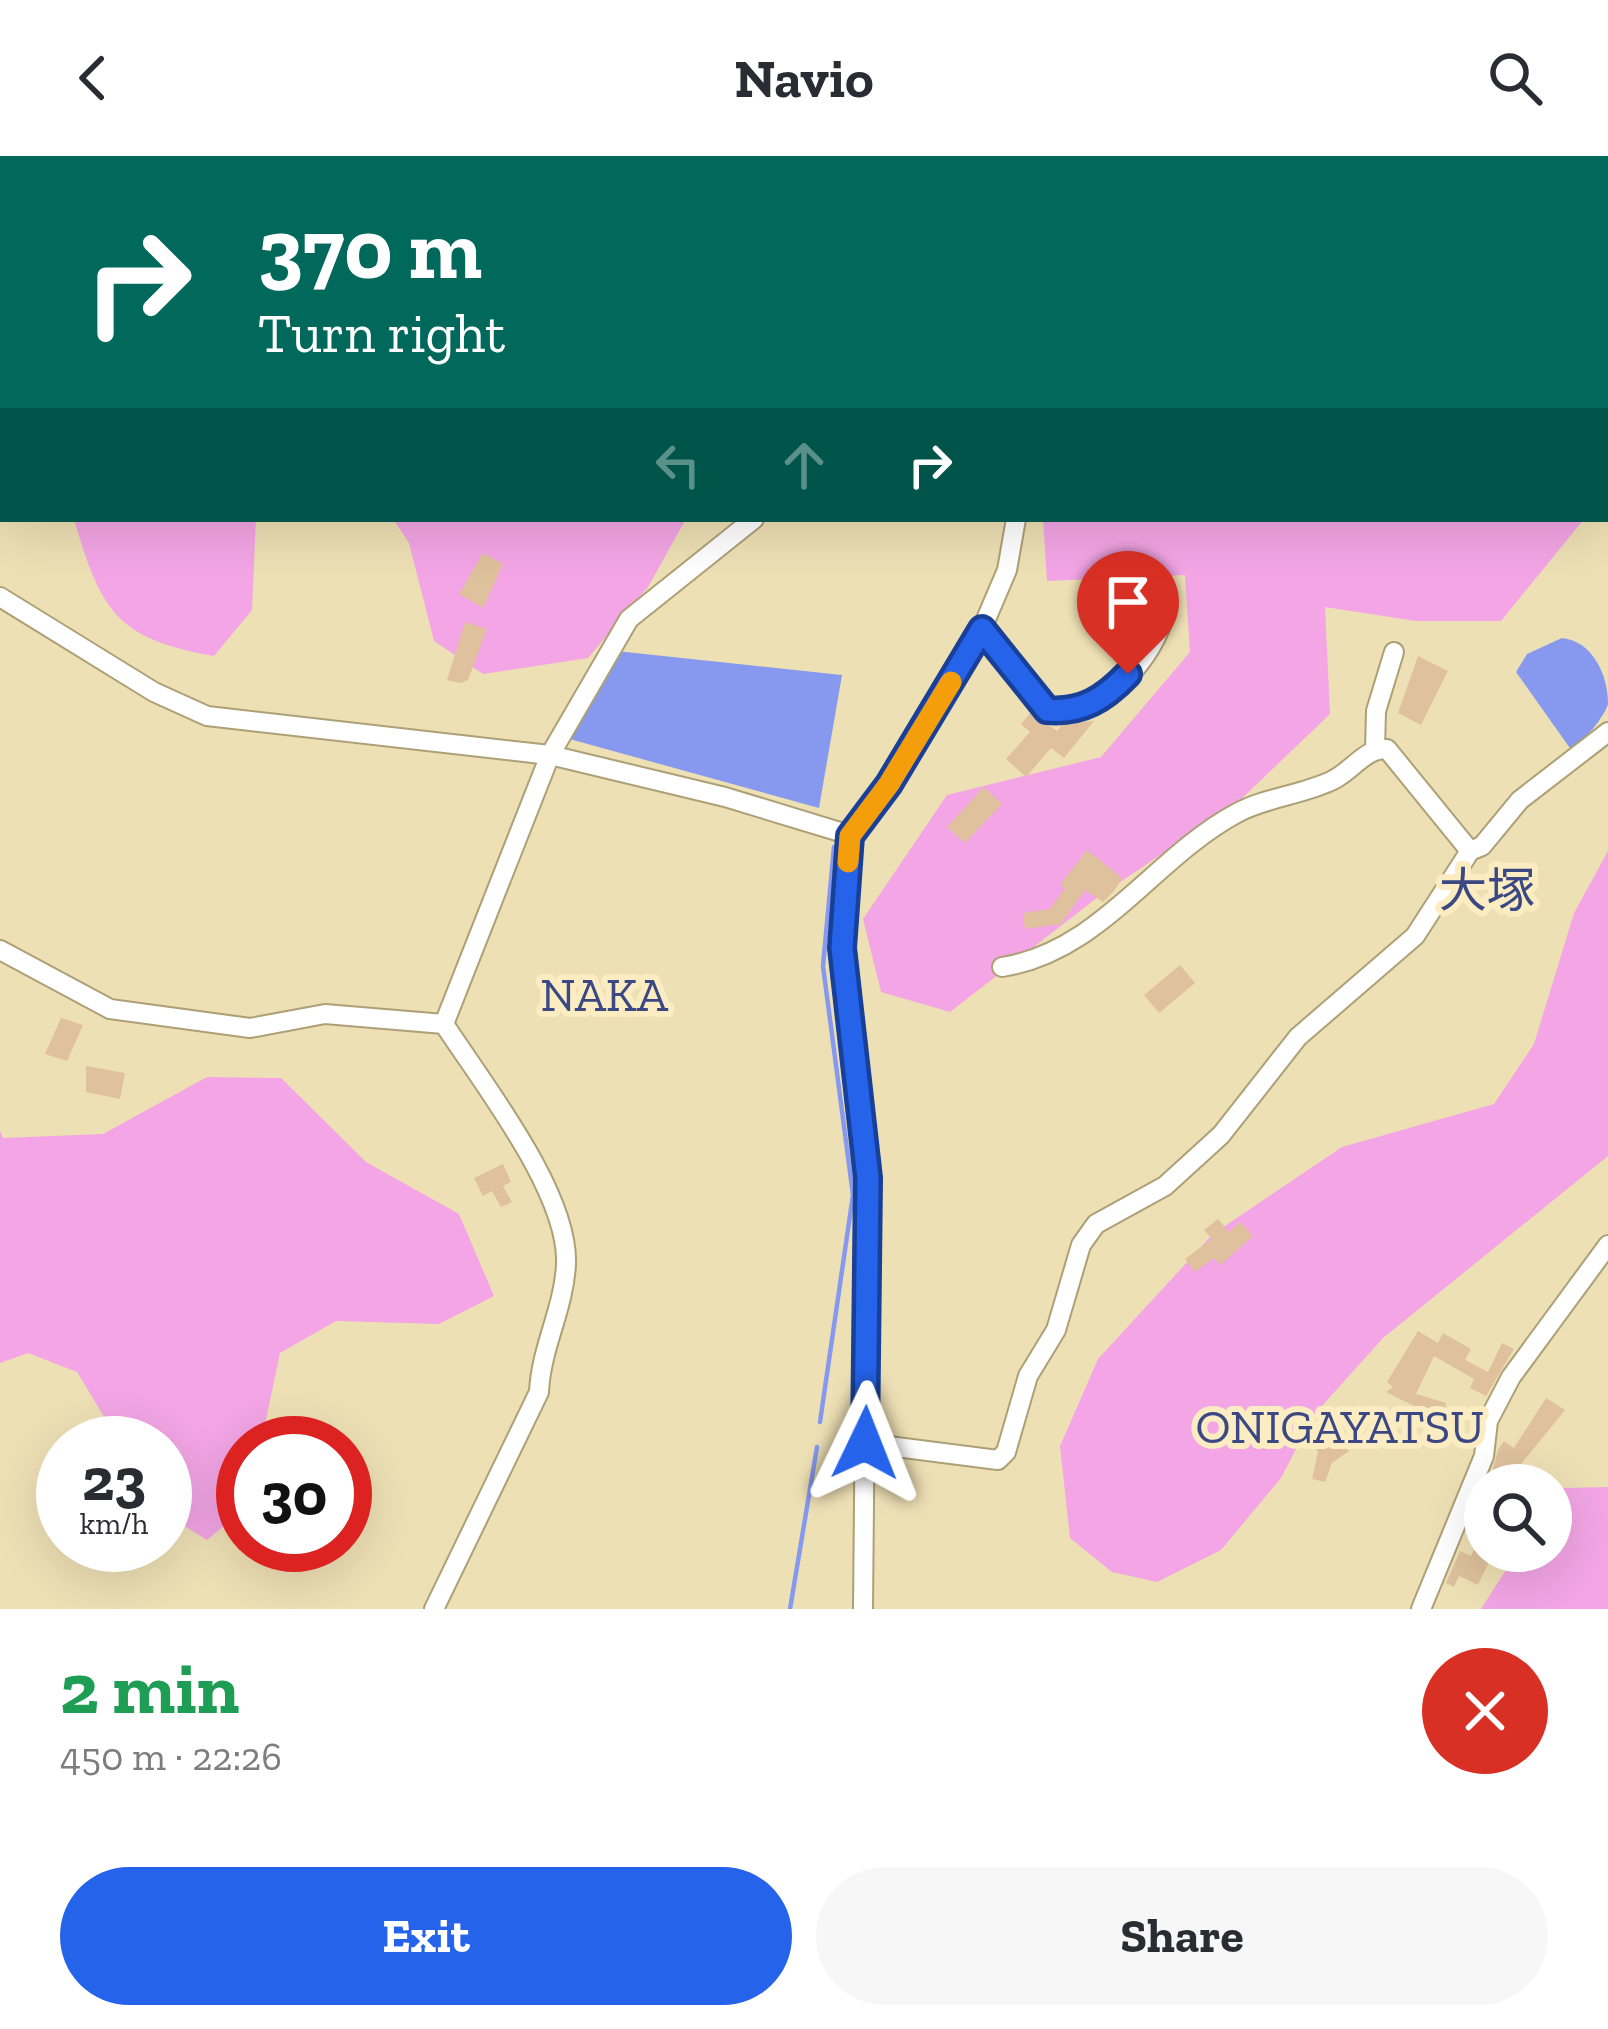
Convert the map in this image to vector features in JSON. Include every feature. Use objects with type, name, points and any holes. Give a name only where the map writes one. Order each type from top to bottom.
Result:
[{"type":"street","points":[[444,1024],[550,755],[629,619],[750,522]]},
{"type":"street","points":[[863,1609],[868,1178],[842,948],[850,836],[889,784],[982,629],[1007,570],[1015,522]]},
{"type":"street","points":[[0,597],[154,692],[207,716],[550,755],[725,797],[850,836]]},
{"type":"street","points":[[982,629],[1047,710],[1068,712],[1105,698],[1156,641],[1163,620]]},
{"type":"street","points":[[1375,749],[1376,711],[1394,652]]},
{"type":"street","points":[[865,1443],[998,1460],[1006,1451],[1028,1376],[1056,1330],[1081,1245],[1096,1224],[1165,1186],[1221,1135],[1298,1037],[1415,936],[1470,851],[1482,846],[1520,800],[1608,732]]},
{"type":"street","points":[[1002,967],[1030,963],[1103,923],[1144,880],[1240,812],[1337,778],[1375,749],[1387,749],[1470,851]]},
{"type":"street","points":[[0,950],[110,1009],[250,1028],[325,1014],[444,1024]]},
{"type":"street","points":[[434,1609],[539,1392],[540,1359],[562,1294],[566,1260],[554,1206],[444,1024]]},
{"type":"street","points":[[1421,1609],[1466,1508],[1484,1456],[1488,1421],[1511,1377],[1608,1245]]},
{"type":"shaded area","points":[[75,522],[256,522],[252,610],[214,656],[155,640],[118,616],[105,599]]},
{"type":"shaded area","points":[[395,522],[684,522],[648,587],[588,658],[483,674],[434,641],[409,543]]},
{"type":"shaded area","points":[[1043,522],[1582,522],[1501,621],[1416,621],[1325,607],[1330,714],[1236,804],[1098,897],[950,1012],[881,992],[863,919],[947,795],[1101,757],[1190,652],[1185,575],[1047,581]]},
{"type":"shaded area","points":[[1608,851],[1608,1156],[1383,1338],[1313,1416],[1281,1478],[1221,1550],[1157,1582],[1112,1572],[1070,1538],[1060,1446],[1098,1359],[1213,1234],[1342,1147],[1494,1104],[1534,1044],[1574,913]]},
{"type":"shaded area","points":[[207,1077],[281,1078],[366,1162],[459,1214],[494,1296],[439,1324],[336,1321],[280,1353],[267,1416],[216,1416],[216,1532],[207,1540],[192,1531],[192,1416],[104,1416],[77,1372],[28,1353],[0,1363],[0,1131],[3,1138],[103,1134]]},
{"type":"shaded area","points":[[1608,1487],[1608,1609],[1481,1609],[1505,1572],[1572,1572],[1572,1488]]},
{"type":"water","points":[[1562,638],[1590,652],[1601,671],[1608,704],[1572,751],[1516,672],[1527,654]]},
{"type":"water","points":[[616,651],[842,675],[819,808],[566,738]]},
{"type":"building","points":[[483,553],[503,564],[483,608],[459,594]]},
{"type":"building","points":[[465,622],[487,629],[468,680],[460,683],[447,680]]},
{"type":"building","points":[[1418,656],[1448,671],[1421,725],[1398,713]]},
{"type":"building","points":[[1031,712],[1057,731],[1063,723],[1094,721],[1064,758],[1051,748],[1026,777],[1006,759],[1030,732],[1021,724]]},
{"type":"building","points":[[984,787],[1002,804],[965,843],[947,827]]},
{"type":"building","points":[[1087,850],[1122,878],[1114,891],[1103,902],[1085,890],[1061,924],[1025,929],[1023,913],[1050,909],[1065,888],[1060,885]]},
{"type":"building","points":[[1180,965],[1195,983],[1159,1013],[1144,995]]},
{"type":"building","points":[[61,1018],[83,1025],[67,1061],[45,1054]]},
{"type":"building","points":[[86,1066],[125,1073],[120,1099],[86,1092]]},
{"type":"building","points":[[503,1164],[511,1182],[503,1186],[512,1202],[501,1207],[492,1191],[483,1196],[474,1178]]},
{"type":"building","points":[[1218,1219],[1229,1232],[1240,1222],[1253,1236],[1220,1265],[1214,1258],[1195,1272],[1185,1259],[1212,1239],[1204,1230]]},
{"type":"building","points":[[1418,1331],[1438,1343],[1443,1333],[1471,1349],[1465,1360],[1488,1372],[1502,1343],[1514,1349],[1486,1396],[1470,1388],[1474,1379],[1434,1356],[1416,1394],[1446,1403],[1446,1425],[1416,1416],[1418,1408],[1386,1392],[1393,1387],[1387,1382]]},
{"type":"building","points":[[1546,1398],[1565,1410],[1521,1464],[1494,1464],[1504,1441],[1514,1448]]},
{"type":"building","points":[[1326,1423],[1349,1451],[1332,1463],[1325,1482],[1312,1479],[1318,1452],[1307,1436]]},
{"type":"building","points":[[1460,1551],[1464,1572],[1484,1572],[1478,1585],[1459,1576],[1454,1587],[1446,1583]]},
{"type":"waterway","points":[[820,1422],[853,1195],[823,966],[834,847]]},
{"type":"waterway","points":[[790,1609],[817,1447]]},
{"type":"slow traffic","points":[[848,862],[850,836],[889,784],[951,682]]},
{"type":"district","name":"大塚","points":[[1487,890]]},
{"type":"district","name":"NAKA","points":[[604,994]]},
{"type":"district","name":"ONIGAYATSU","points":[[1340,1426]]},
{"type":"route","points":[[865,1443],[868,1178],[842,948],[850,836],[889,784],[982,629],[1047,710],[1068,712],[1105,698],[1128,674]]}]
